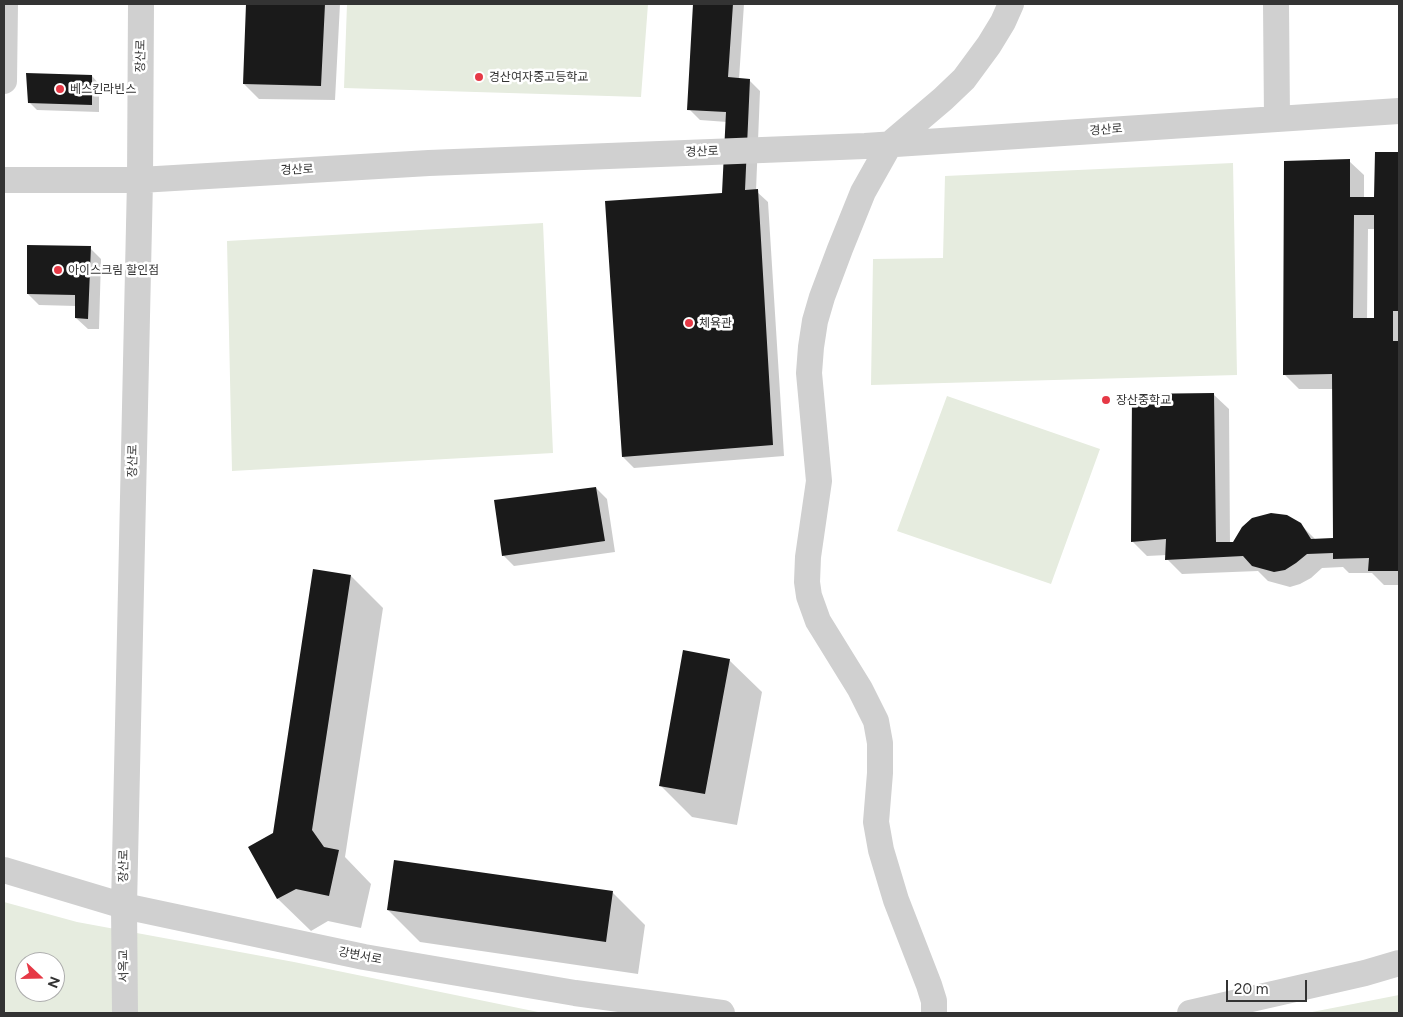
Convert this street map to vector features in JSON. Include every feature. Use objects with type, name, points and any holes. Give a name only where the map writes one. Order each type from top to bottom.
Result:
[{"type":"street","points":[[4,81],[5,4]]},
{"type":"street","name":"장산로","points":[[124,912],[140,180],[141,4]]},
{"type":"street","points":[[934,1013],[934,1001],[929,984],[896,900],[881,850],[876,822],[880,773],[880,743],[876,721],[860,689],[818,621],[809,596],[807,582],[808,557],[819,481],[809,373],[814,321],[863,192],[890,144],[964,79],[989,45],[1011,4]]},
{"type":"street","points":[[1276,4],[1277,119]]},
{"type":"street","name":"경산로","points":[[4,180],[140,180],[428,163],[890,144],[1399,111]]},
{"type":"street","name":"강변서로","points":[[4,870],[124,912],[235,930],[373,958],[575,993],[722,1013]]},
{"type":"street","name":"서옥교","points":[[124,912],[125,1013]]},
{"type":"street","points":[[1190,1013],[1399,963]]},
{"type":"shaded area","points":[[347,4],[648,4],[641,97],[344,88]]},
{"type":"shaded area","points":[[1233,163],[1237,375],[871,385],[873,259],[943,258],[945,176]]},
{"type":"shaded area","points":[[543,223],[553,453],[232,471],[227,241]]},
{"type":"shaded area","points":[[947,396],[1100,449],[1051,584],[897,531]]},
{"type":"shaded area","points":[[4,902],[77,922],[294,962],[543,1013],[4,1013]]},
{"type":"shaded area","points":[[1399,995],[1399,1013],[1307,1013]]},
{"type":"building","points":[[246,4],[325,4],[321,86],[243,84]]},
{"type":"building","name":"체육관","points":[[693,4],[733,4],[728,77],[750,79],[745,190],[758,189],[773,445],[622,457],[605,201],[722,193],[726,112],[687,110]]},
{"type":"building","name":"베스킨라빈스","points":[[26,73],[92,75],[92,105],[28,103]]},
{"type":"building","points":[[1375,152],[1399,152],[1399,311],[1393,311],[1393,341],[1399,341],[1399,571],[1368,571],[1369,558],[1333,559],[1333,553],[1307,554],[1285,570],[1274,572],[1252,566],[1243,556],[1165,560],[1166,539],[1131,542],[1132,394],[1214,393],[1216,542],[1233,542],[1242,527],[1252,518],[1271,513],[1287,515],[1301,523],[1311,539],[1333,538],[1332,374],[1283,375],[1284,161],[1350,159],[1350,197],[1374,197]],"holes":[[[1354,215],[1374,215],[1374,318],[1353,318]]]},
{"type":"building","name":"아이스크림 할인점","points":[[27,245],[91,246],[88,319],[75,318],[75,295],[27,294]]},
{"type":"building","points":[[596,487],[605,541],[502,556],[494,500]]},
{"type":"building","points":[[313,569],[351,575],[312,830],[324,847],[339,850],[329,896],[296,889],[277,899],[248,847],[273,833]]},
{"type":"building","points":[[683,650],[730,659],[705,794],[659,786]]},
{"type":"building","points":[[394,860],[613,891],[606,942],[387,910]]},
{"type":"place","name":"경산여자중고등학교","points":[[479,77]]},
{"type":"place","name":"베스킨라빈스","points":[[60,89]]},
{"type":"place","name":"아이스크림 할인점","points":[[58,270]]},
{"type":"place","name":"체육관","points":[[689,323]]},
{"type":"place","name":"장산중학교","points":[[1106,400]]}]
